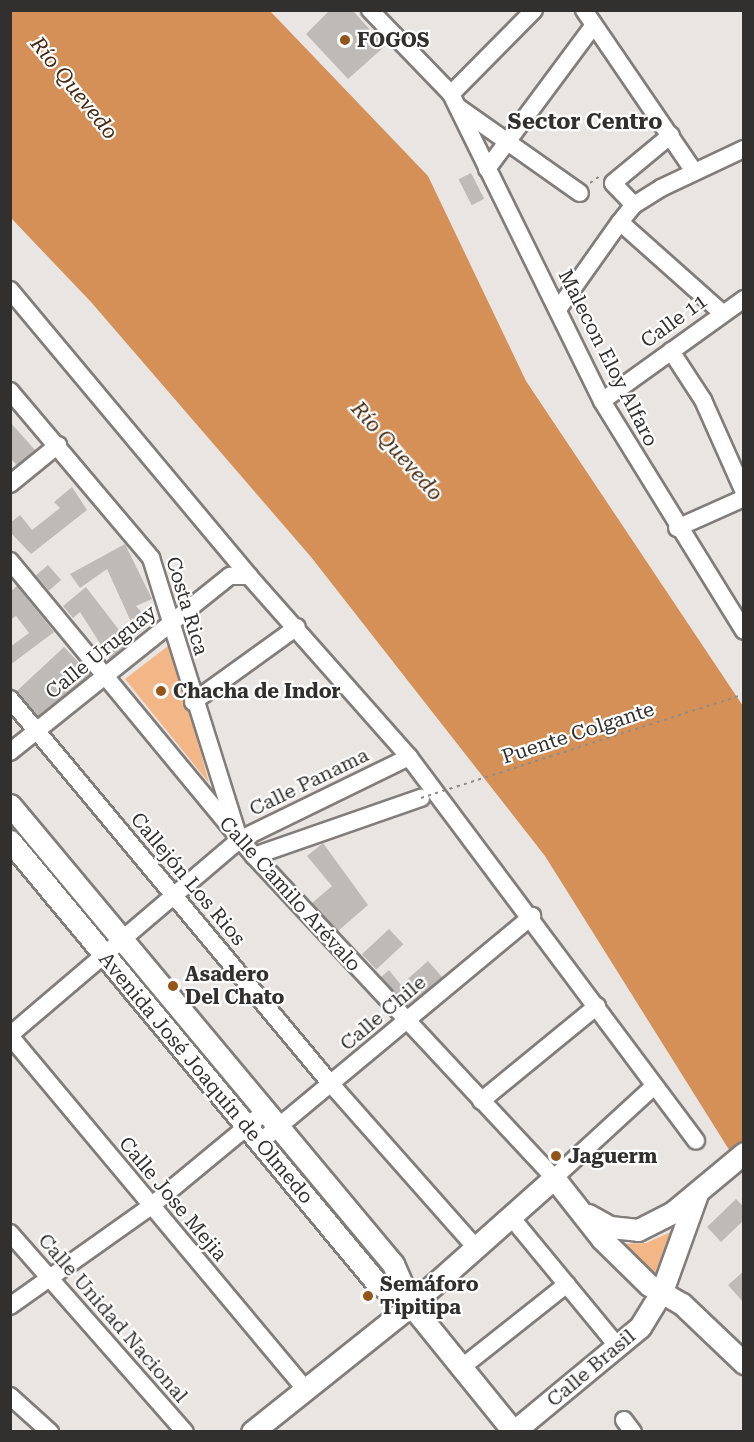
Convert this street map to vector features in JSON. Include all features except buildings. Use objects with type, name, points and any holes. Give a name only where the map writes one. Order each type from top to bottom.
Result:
[{"type":"main road","name":"Avenida José Joaquín de Olmedo","points":[[10,804],[393,1264],[411,1305],[514,1431]]},
{"type":"main road","name":"Avenida José Joaquín de Olmedo","points":[[10,841],[376,1282],[411,1305]]},
{"type":"main road","name":"Calle Camilo Arévalo","points":[[585,1213],[610,1227],[638,1230],[701,1191],[744,1153]]},
{"type":"main road","points":[[261,1428],[304,1387],[411,1305],[554,1178]]},
{"type":"main road","name":"Calle Camilo Arévalo","points":[[554,1178],[585,1213],[602,1239],[649,1285],[682,1304],[744,1363]]},
{"type":"main road","name":"Calle Brasil","points":[[514,1431],[619,1348],[640,1327],[662,1291],[701,1191]]},
{"type":"street","points":[[370,10],[454,100],[580,193]]},
{"type":"street","points":[[454,100],[534,10]]},
{"type":"street","points":[[584,10],[693,170]]},
{"type":"street","points":[[488,169],[594,25]]},
{"type":"street","name":"Malecon Eloy Alfaro","points":[[454,100],[559,308],[602,401],[677,528],[744,631]]},
{"type":"street","points":[[634,205],[613,183],[671,135]]},
{"type":"street","points":[[559,308],[634,205],[693,170],[744,149]]},
{"type":"street","points":[[620,222],[721,312]]},
{"type":"street","points":[[10,290],[249,576],[297,627],[409,757],[532,916],[654,1086],[696,1140]]},
{"type":"street","name":"Calle 11","points":[[602,401],[721,312],[744,299]]},
{"type":"street","points":[[670,351],[703,400],[744,492]]},
{"type":"street","name":"Costa Rica","points":[[10,392],[58,445],[147,552],[173,622],[193,702],[239,840]]},
{"type":"street","points":[[10,484],[58,445]]},
{"type":"street","points":[[677,528],[744,498]]},
{"type":"street","name":"Calle Camilo Arévalo","points":[[10,561],[239,840],[405,1023],[554,1178]]},
{"type":"street","name":"Calle Uruguay","points":[[10,752],[233,574],[249,576]]},
{"type":"street","points":[[193,702],[297,627]]},
{"type":"street","name":"Callejón Los Rios","points":[[10,699],[331,1084],[476,1248]]},
{"type":"street","name":"Calle Panama","points":[[10,1036],[239,840],[409,757]]},
{"type":"street","points":[[254,856],[421,798]]},
{"type":"street","name":"Calle Chile","points":[[10,1306],[52,1281],[273,1118],[331,1084],[532,916]]},
{"type":"street","points":[[481,1101],[597,1006]]},
{"type":"street","name":"Calle Jose Mejia","points":[[10,1036],[304,1387]]},
{"type":"street","points":[[554,1178],[654,1086]]},
{"type":"street","points":[[512,1217],[619,1348]]},
{"type":"street","name":"Calle Unidad Nacional","points":[[10,1233],[185,1431]]},
{"type":"street","points":[[461,1368],[567,1284]]},
{"type":"street","points":[[10,1396],[50,1431]]},
{"type":"path","points":[[580,193],[600,176],[613,183]]},
{"type":"path","name":"Puente Colgante","points":[[421,798],[744,694]]},
{"type":"shaded area","points":[[168,646],[173,648],[209,783],[125,679]]},
{"type":"shaded area","points":[[671,1232],[658,1280],[619,1244],[646,1243]]},
{"type":"water","name":"Río Quevedo","points":[[11,11],[270,11],[428,176],[526,381],[743,706],[743,1172],[545,856],[311,557],[91,302],[11,218]]},
{"type":"place","name":"FOGOS","points":[[345,40]]},
{"type":"place","name":"Chacha de Indor","points":[[161,691]]},
{"type":"place","name":"Asadero Del Chato","points":[[173,986]]},
{"type":"place","name":"Jaguerm","points":[[556,1156]]},
{"type":"place","name":"Semáforo Tipitipa","points":[[368,1296]]},
{"type":"district","name":"Sector Centro","points":[[585,122]]}]
